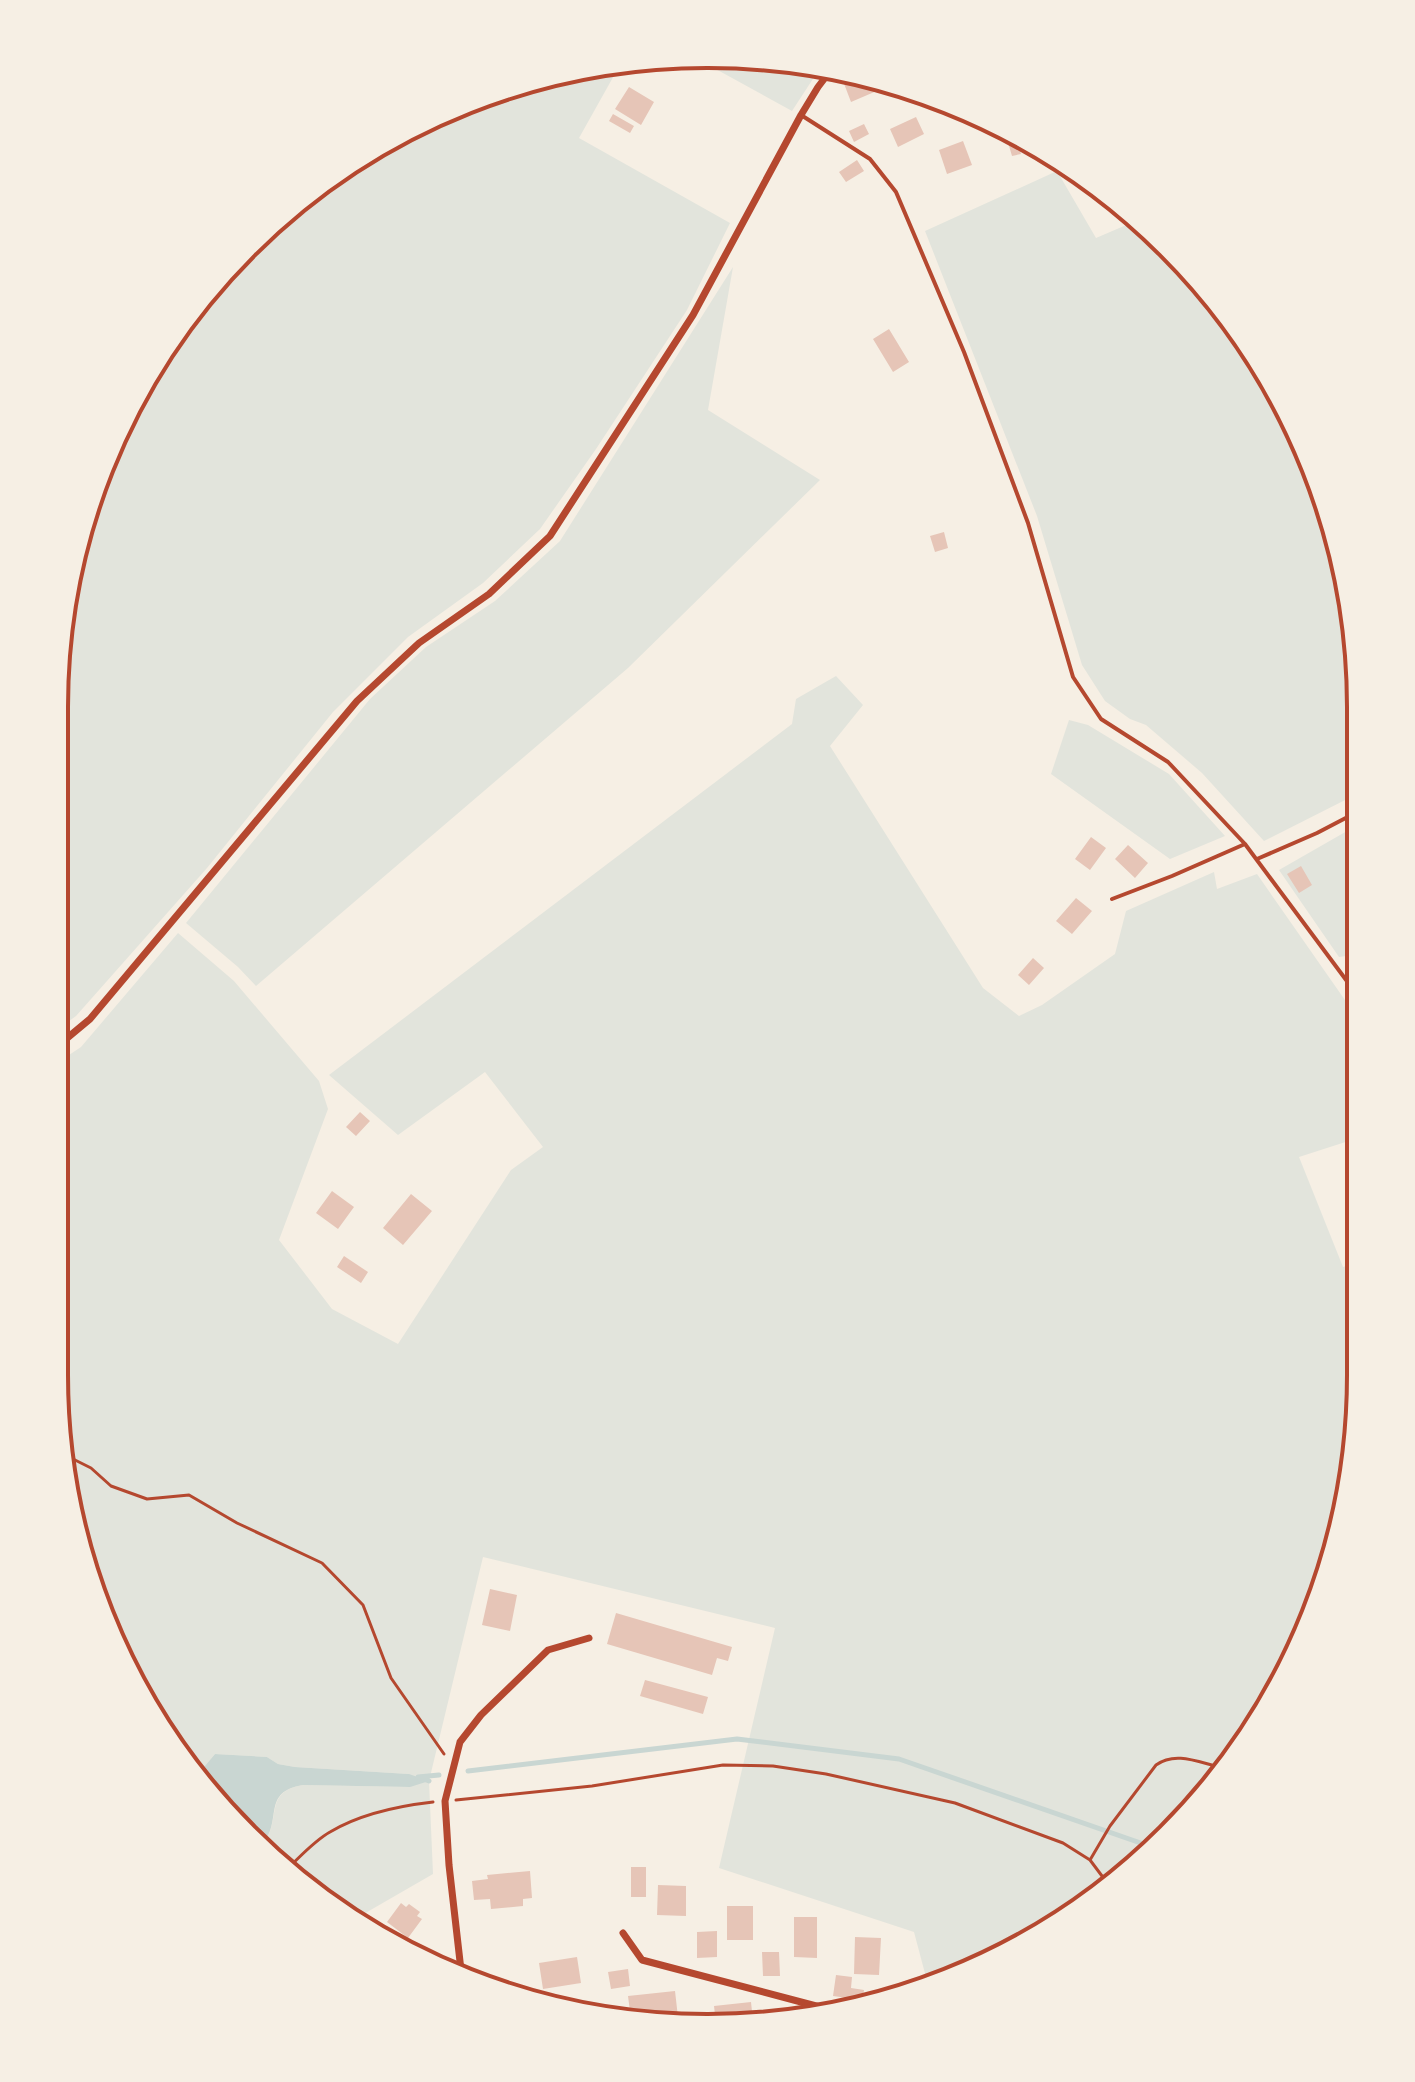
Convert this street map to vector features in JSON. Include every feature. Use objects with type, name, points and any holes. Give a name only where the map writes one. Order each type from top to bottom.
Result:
[{"type":"street","points":[[68,1037],[90,1019],[357,701],[419,643],[489,594],[550,536],[693,315],[801,115],[824,79]]},
{"type":"street","points":[[460,1964],[445,1801],[460,1742],[481,1715],[548,1650],[589,1638]]},
{"type":"street","points":[[623,1933],[642,1960],[813,2005]]},
{"type":"lane","points":[[801,115],[870,159],[896,192],[964,352],[1028,523],[1073,677],[1101,719],[1168,762],[1245,844],[1347,981]]},
{"type":"lane","points":[[1257,859],[1347,817]]},
{"type":"lane","points":[[1112,899],[1245,844]]},
{"type":"path","points":[[73,1459],[91,1468],[111,1486],[147,1499],[189,1495],[237,1523],[322,1563],[363,1605],[391,1678],[454,1768]]},
{"type":"path","points":[[1090,1860],[1110,1826],[1156,1765],[1173,1756],[1214,1766]]},
{"type":"path","points":[[295,1862],[318,1841],[342,1826],[398,1808],[592,1786],[723,1765],[773,1766],[826,1774],[955,1803],[1063,1843],[1090,1860],[1103,1877]]},
{"type":"shaded area","points":[[714,68],[814,77],[792,111]]},
{"type":"shaded area","points":[[614,75],[579,138],[730,223],[687,310],[540,529],[483,583],[408,637],[333,712],[207,868],[68,1022],[68,708],[73,624],[80,583],[102,502],[134,425],[154,388],[200,318],[255,255],[318,200],[352,176],[425,134],[463,117],[542,90]]},
{"type":"shaded area","points":[[1056,172],[1096,238],[1127,225],[1160,255],[1215,318],[1239,352],[1281,425],[1313,502],[1325,542],[1342,624],[1346,666],[1347,799],[1264,841],[1202,773],[1146,725],[1130,719],[1105,701],[1082,665],[1037,516],[925,231]]},
{"type":"shaded area","points":[[733,267],[708,410],[820,480],[628,668],[256,986],[186,923],[370,699],[426,647],[495,601],[560,541]]},
{"type":"shaded area","points":[[836,676],[863,705],[830,746],[983,988],[1019,1016],[1042,1005],[1115,954],[1126,911],[1214,872],[1217,889],[1257,874],[1347,1003],[1347,1142],[1299,1157],[1343,1267],[1347,1266],[1346,1416],[1342,1458],[1335,1499],[1313,1580],[1281,1657],[1239,1730],[1215,1764],[1160,1827],[1097,1882],[1063,1906],[990,1948],[925,1975],[914,1932],[719,1868],[775,1628],[483,1557],[429,1781],[433,1874],[364,1914],[318,1882],[267,1838],[275,1808],[282,1794],[303,1785],[410,1787],[409,1774],[295,1767],[278,1764],[267,1757],[215,1754],[203,1768],[176,1730],[134,1657],[102,1580],[80,1499],[69,1416],[68,1056],[81,1047],[178,933],[234,981],[319,1081],[328,1109],[279,1240],[332,1309],[398,1344],[511,1170],[543,1147],[485,1072],[398,1135],[329,1075],[792,724],[796,699]]},
{"type":"shaded area","points":[[1069,720],[1088,725],[1169,774],[1225,836],[1170,859],[1051,774]]},
{"type":"shaded area","points":[[1347,831],[1347,956],[1339,957],[1279,870]]},
{"type":"shaded area","points":[[215,1754],[267,1757],[278,1764],[295,1767],[409,1774],[429,1781],[410,1787],[303,1785],[290,1789],[277,1800],[267,1838],[203,1768]]},
{"type":"building","points":[[844,83],[877,91],[851,102]]},
{"type":"building","points":[[629,87],[654,102],[641,125],[615,109]]},
{"type":"building","points":[[613,114],[634,126],[630,133],[609,121]]},
{"type":"building","points":[[916,117],[924,134],[898,147],[890,129]]},
{"type":"building","points":[[864,124],[869,134],[854,142],[849,131]]},
{"type":"building","points":[[963,141],[972,165],[947,174],[939,150]]},
{"type":"building","points":[[1008,144],[1020,150],[1021,154],[1012,156]]},
{"type":"building","points":[[857,160],[864,171],[846,182],[839,172]]},
{"type":"building","points":[[889,329],[909,362],[893,372],[873,339]]},
{"type":"building","points":[[944,532],[948,548],[935,552],[930,536]]},
{"type":"building","points":[[1091,837],[1106,848],[1090,870],[1075,859]]},
{"type":"building","points":[[1128,845],[1148,863],[1135,878],[1115,859]]},
{"type":"building","points":[[1301,866],[1312,885],[1299,893],[1287,874]]},
{"type":"building","points":[[1076,898],[1092,911],[1072,934],[1056,921]]},
{"type":"building","points":[[1033,958],[1044,968],[1029,985],[1018,975]]},
{"type":"building","points":[[360,1112],[370,1121],[356,1136],[346,1127]]},
{"type":"building","points":[[332,1191],[354,1207],[338,1229],[316,1213]]},
{"type":"building","points":[[411,1194],[432,1211],[403,1245],[383,1228]]},
{"type":"building","points":[[344,1256],[368,1272],[361,1283],[337,1267]]},
{"type":"building","points":[[490,1589],[517,1595],[510,1631],[482,1625]]},
{"type":"building","points":[[616,1613],[732,1647],[728,1661],[717,1658],[712,1675],[607,1644]]},
{"type":"building","points":[[645,1680],[708,1697],[703,1714],[640,1696]]},
{"type":"building","points":[[631,1867],[646,1867],[646,1897],[631,1897]]},
{"type":"building","points":[[530,1871],[532,1898],[523,1899],[523,1906],[491,1909],[490,1899],[474,1900],[472,1881],[488,1879],[487,1875]]},
{"type":"building","points":[[658,1885],[686,1886],[686,1916],[657,1915]]},
{"type":"building","points":[[401,1903],[406,1907],[409,1904],[420,1912],[417,1916],[422,1919],[408,1938],[387,1922]]},
{"type":"building","points":[[727,1906],[753,1906],[753,1940],[727,1940]]},
{"type":"building","points":[[794,1917],[817,1917],[817,1958],[794,1957]]},
{"type":"building","points":[[717,1931],[717,1957],[697,1958],[697,1932]]},
{"type":"building","points":[[855,1937],[881,1938],[879,1975],[854,1974]]},
{"type":"building","points":[[762,1952],[779,1952],[780,1976],[763,1976]]},
{"type":"building","points":[[577,1957],[581,1983],[543,1989],[539,1963]]},
{"type":"building","points":[[628,1969],[630,1986],[611,1989],[608,1972]]},
{"type":"building","points":[[836,1975],[852,1977],[851,1988],[864,1990],[863,1994],[848,1998],[833,1996]]},
{"type":"building","points":[[675,1991],[678,2013],[630,2010],[628,1996]]},
{"type":"building","points":[[751,2002],[752,2013],[715,2014],[714,2006]]},
{"type":"waterway","points":[[468,1771],[737,1739],[899,1759],[1142,1843]]},
{"type":"waterway","points":[[429,1781],[418,1777],[439,1775]]}]
